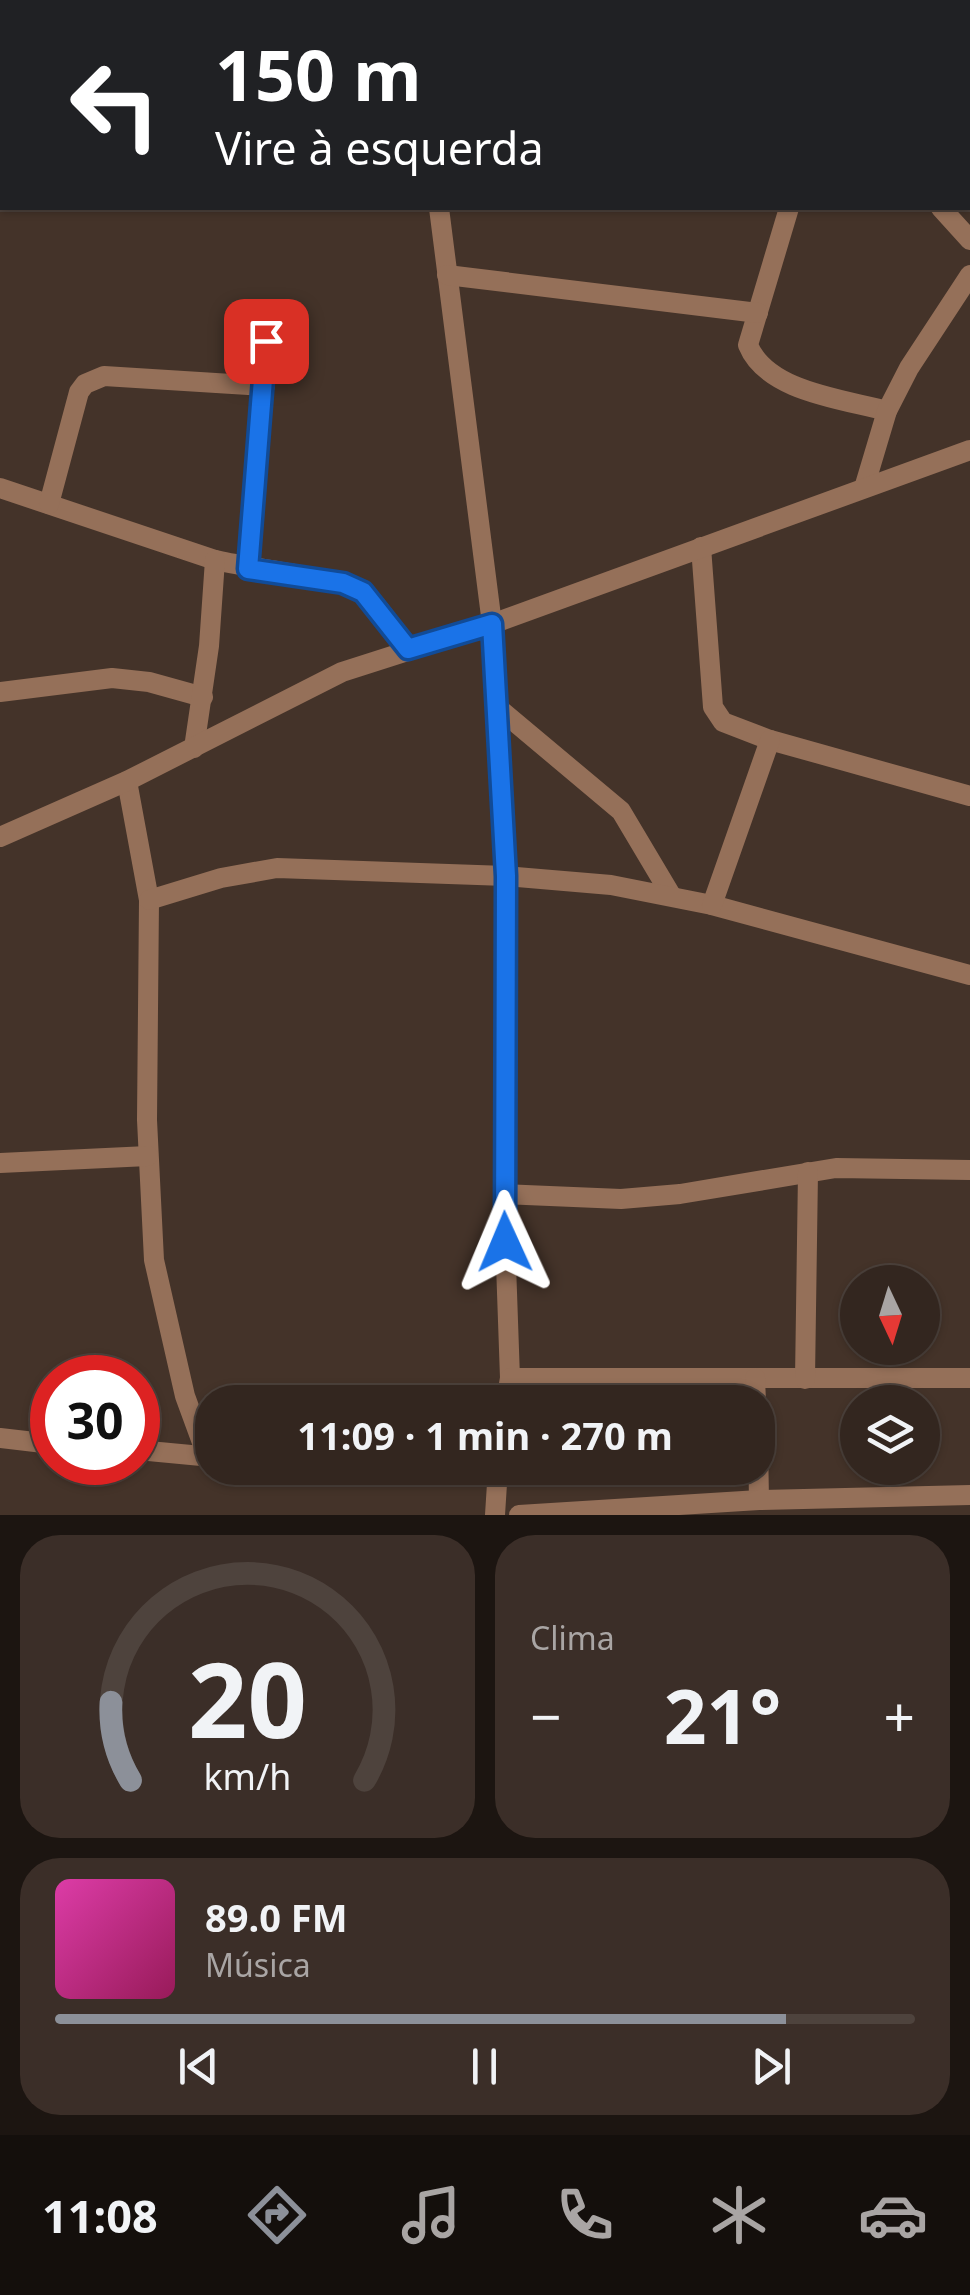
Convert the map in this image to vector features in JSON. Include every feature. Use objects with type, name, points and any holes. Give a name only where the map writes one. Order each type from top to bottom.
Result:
[{"type":"street","points":[[439,210],[492,624],[497,707],[506,876],[504,1194],[509,1385]]},
{"type":"street","points":[[788,210],[748,346],[755,362],[806,390],[887,411]]},
{"type":"street","points":[[945,210],[970,240]]},
{"type":"street","points":[[447,275],[758,314]]},
{"type":"street","points":[[864,488],[887,411],[909,368],[970,275]]},
{"type":"street","points":[[248,569],[266,341]]},
{"type":"street","points":[[49,504],[79,392],[86,384],[104,376],[265,386]]},
{"type":"street","points":[[0,836],[127,781],[342,672],[492,624],[970,450]]},
{"type":"street","points":[[0,488],[215,560],[353,588],[363,592],[408,649]]},
{"type":"street","points":[[702,548],[712,707],[723,722],[770,740],[970,796]]},
{"type":"street","points":[[194,748],[203,697],[215,560]]},
{"type":"street","points":[[0,692],[112,678],[164,685],[203,697]]},
{"type":"street","points":[[497,707],[621,812],[671,895]]},
{"type":"street","points":[[712,905],[770,740]]},
{"type":"street","points":[[127,781],[149,900],[148,1156],[154,1260],[181,1381],[195,1417]]},
{"type":"street","points":[[149,900],[221,878],[277,868],[506,876],[611,885],[712,905],[970,975]]},
{"type":"street","points":[[0,1163],[148,1156]]},
{"type":"street","points":[[504,1194],[621,1199],[680,1194],[836,1168],[970,1170]]},
{"type":"street","points":[[805,1379],[808,1172]]},
{"type":"street","points":[[510,1378],[970,1378]]},
{"type":"street","points":[[756,1378],[756,1385]]},
{"type":"street","points":[[0,1438],[30,1441]]},
{"type":"street","points":[[160,1452],[195,1455]]},
{"type":"street","points":[[494,1515],[497,1485]]},
{"type":"street","points":[[759,1485],[759,1500]]},
{"type":"street","points":[[519,1515],[759,1500],[970,1495]]},
{"type":"route","points":[[266,341],[248,569],[343,583],[363,592],[408,649],[492,624],[506,876],[505,1242]]}]
